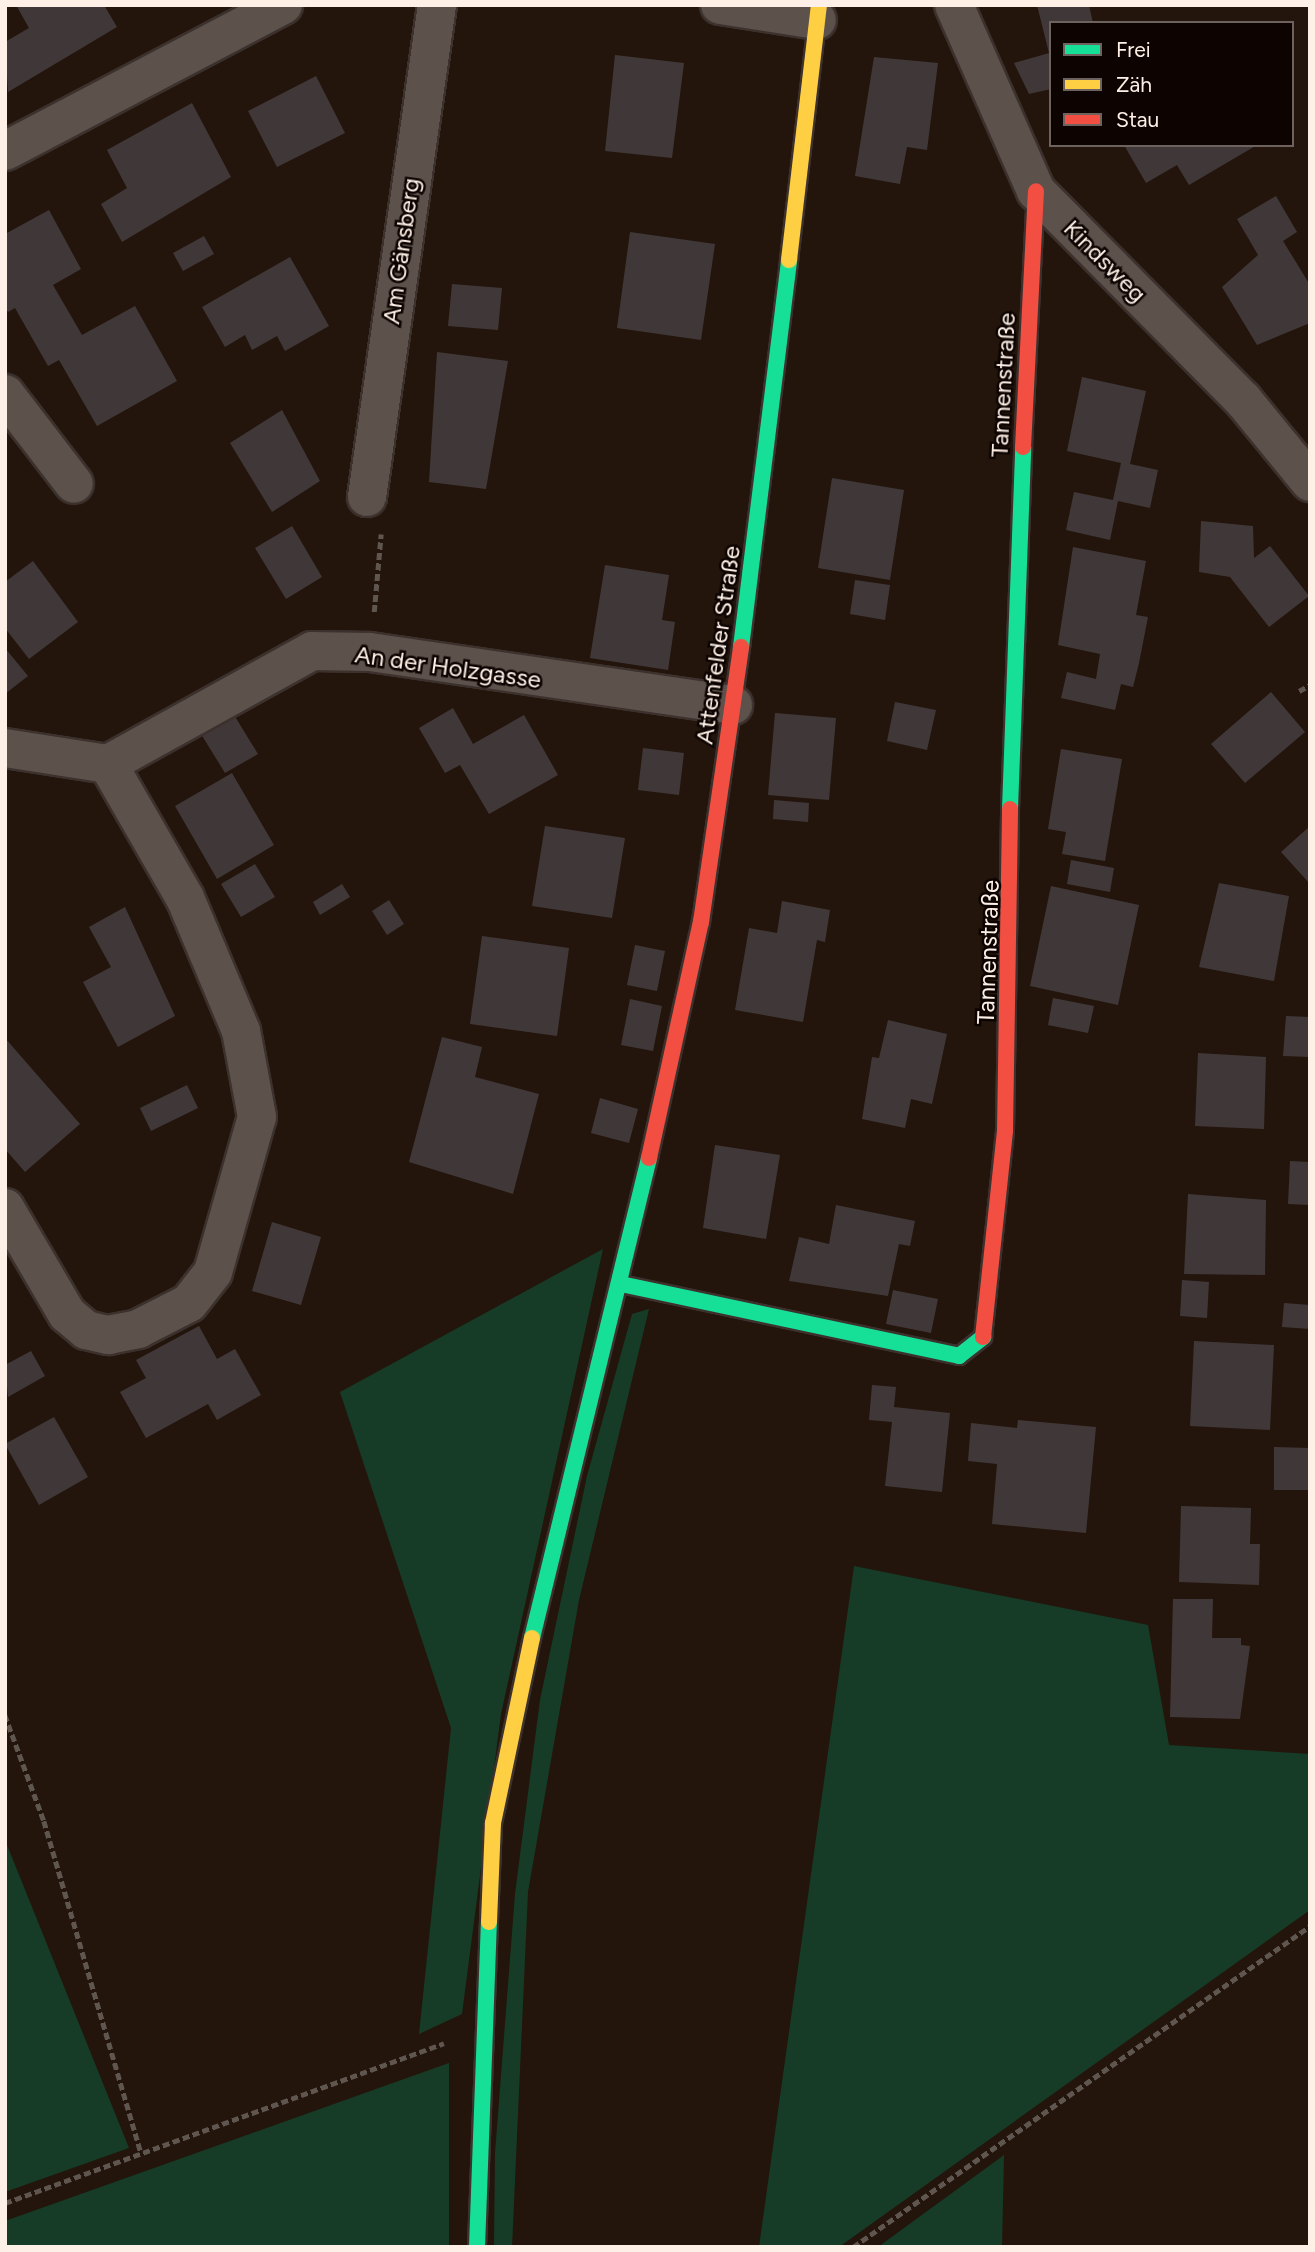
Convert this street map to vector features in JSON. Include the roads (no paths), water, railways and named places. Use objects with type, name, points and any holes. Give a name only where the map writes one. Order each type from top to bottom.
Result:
[{"type":"street","points":[[5,151],[282,5]]},
{"type":"street","name":"Am Gänsberg","points":[[367,497],[437,5]]},
{"type":"street","points":[[720,5],[818,13]]},
{"type":"street","name":"Kindsweg","points":[[954,5],[1036,191],[1243,400],[1310,482]]},
{"type":"street","name":"Attenfelder Straße","points":[[477,2247],[493,1823],[558,1515],[621,1284],[701,922],[733,705],[818,13]]},
{"type":"street","name":"Tannenstraße","points":[[621,1284],[959,1356],[983,1339],[1005,1130],[1013,661],[1036,191]]},
{"type":"street","points":[[5,394],[74,484]]},
{"type":"street","name":"An der Holzgasse","points":[[108,764],[312,651],[370,652],[459,670],[733,705]]},
{"type":"street","points":[[5,748],[108,764],[185,898],[241,1031],[257,1117],[213,1272],[189,1303],[138,1329],[86,1330],[67,1314],[5,1208]]}]
